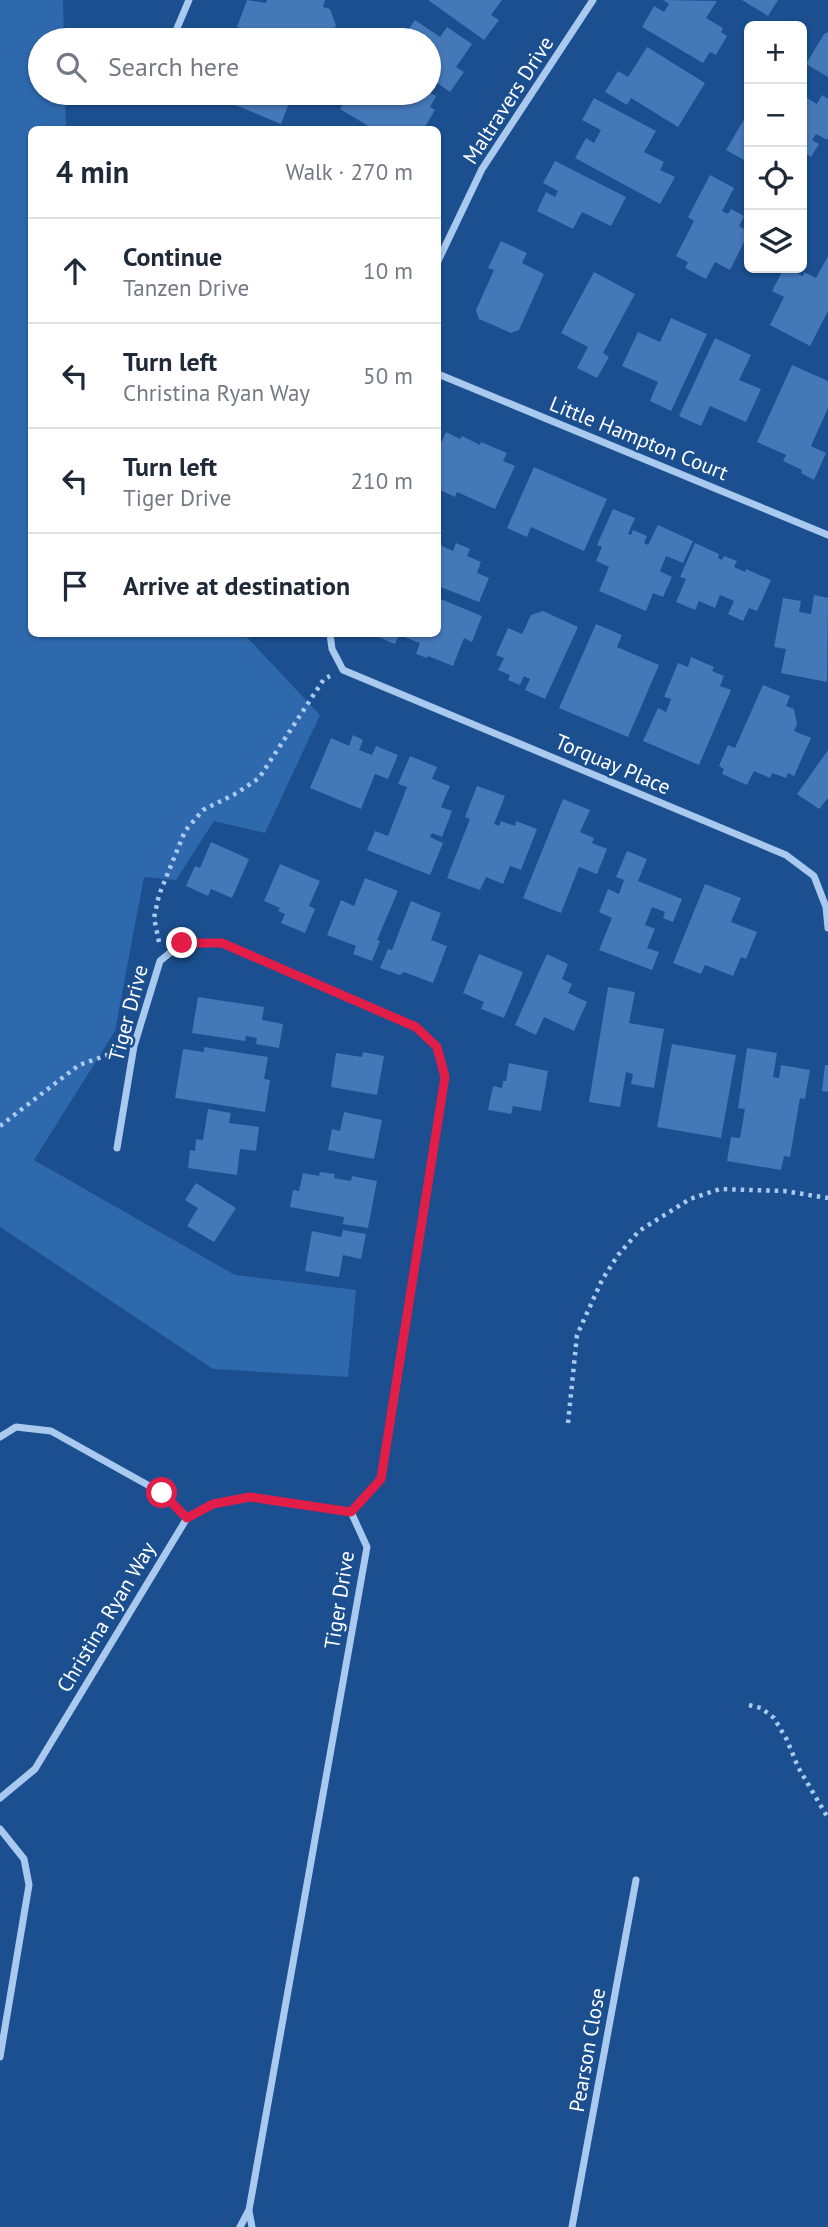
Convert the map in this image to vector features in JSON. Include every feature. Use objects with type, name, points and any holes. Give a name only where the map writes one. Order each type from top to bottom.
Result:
[{"type":"street","points":[[177,28],[189,0]]},
{"type":"street","name":"Maltravers Drive","points":[[441,255],[482,169],[593,0]]},
{"type":"street","name":"Little Hampton Court","points":[[441,375],[828,535]]},
{"type":"street","points":[[330,637],[332,649],[343,670]]},
{"type":"street","name":"Torquay Place","points":[[343,670],[786,855],[814,876],[826,907],[828,928]]},
{"type":"street","name":"Tiger Drive","points":[[117,1148],[134,1046],[160,961],[182,943],[222,943],[416,1027],[437,1047],[445,1077],[381,1479],[351,1512],[367,1547],[249,2210],[240,2227]]},
{"type":"street","points":[[0,1437],[16,1427],[51,1431],[162,1493],[187,1518],[213,1504],[250,1497],[351,1512]]},
{"type":"street","name":"Christina Ryan Way","points":[[0,1798],[35,1769],[187,1518]]},
{"type":"street","points":[[0,1829],[24,1859],[29,1885],[0,2057]]},
{"type":"street","name":"Pearson Close","points":[[572,2227],[636,1880]]},
{"type":"street","name":"Tiger Drive","points":[[249,2210],[252,2227]]},
{"type":"path","points":[[160,961],[154,918],[159,895],[186,831],[203,810],[237,793],[259,778],[324,678],[343,670]]},
{"type":"path","points":[[0,1126],[79,1065],[134,1046]]},
{"type":"path","points":[[568,1423],[577,1335],[602,1280],[618,1255],[639,1231],[690,1199],[720,1189],[784,1191],[828,1198]]},
{"type":"path","points":[[749,1706],[761,1707],[774,1718],[798,1767],[828,1818]]},
{"type":"shaded area","points":[[0,0],[63,0],[64,28],[28,28],[28,105],[65,105],[66,126],[28,126],[28,637],[247,637],[320,715],[265,833],[214,821],[176,880],[144,877],[115,1031],[34,1160],[235,1275],[356,1290],[348,1377],[213,1369],[0,1227]]},
{"type":"building","points":[[247,0],[266,3],[267,0],[325,0],[323,7],[330,9],[336,25],[335,28],[237,27]]},
{"type":"building","points":[[428,0],[502,0],[491,15],[499,20],[484,40]]},
{"type":"building","points":[[663,0],[717,1],[706,18],[723,28],[721,32],[727,36],[716,55],[710,52],[703,63],[642,27],[654,6],[664,12],[669,4]]},
{"type":"building","points":[[742,0],[778,0],[768,16]]},
{"type":"building","points":[[415,20],[427,28],[409,28]]},
{"type":"building","points":[[447,27],[472,44],[456,67],[464,72],[450,92],[441,86],[441,36]]},
{"type":"building","points":[[828,32],[828,77],[807,65],[824,34]]},
{"type":"building","points":[[647,47],[705,83],[678,127],[631,98],[627,105],[605,92],[618,71],[628,77]]},
{"type":"building","points":[[822,95],[828,99],[828,138],[827,140],[816,134],[812,140],[819,144],[811,157],[807,155],[807,98],[817,104]]},
{"type":"building","points":[[594,98],[656,131],[644,152],[664,162],[660,170],[675,177],[660,204],[575,158],[586,138],[594,143],[601,130],[582,120]]},
{"type":"building","points":[[235,105],[288,105],[281,124]]},
{"type":"building","points":[[342,105],[431,105],[435,110],[425,126],[368,126],[340,109]]},
{"type":"building","points":[[744,119],[744,160],[726,150]]},
{"type":"building","points":[[555,161],[626,197],[611,226],[582,212],[573,229],[537,211],[546,192],[555,197],[558,191],[543,183]]},
{"type":"building","points":[[710,175],[734,188],[722,211],[728,214],[731,209],[744,216],[739,226],[744,229],[744,242],[730,270],[715,262],[706,279],[685,268],[688,262],[676,256],[694,221],[688,217]]},
{"type":"building","points":[[501,241],[527,253],[522,263],[544,274],[519,330],[511,333],[479,319],[476,310],[494,270],[488,268]]},
{"type":"building","points":[[828,256],[828,311],[810,346],[770,325],[784,297],[772,291],[781,273],[803,276],[806,273],[816,278]]},
{"type":"building","points":[[594,272],[635,294],[603,353],[609,357],[597,378],[577,368],[588,347],[561,333]]},
{"type":"building","points":[[671,318],[707,334],[671,411],[650,401],[658,382],[622,366],[638,332],[660,342]]},
{"type":"building","points":[[715,338],[751,355],[739,380],[761,389],[746,422],[710,406],[701,426],[679,416]]},
{"type":"building","points":[[792,365],[828,381],[828,408],[811,446],[826,453],[814,480],[801,473],[802,470],[783,461],[786,455],[757,442]]},
{"type":"building","points":[[446,432],[507,453],[503,461],[515,466],[495,509],[457,492],[455,497],[441,490],[441,443]]},
{"type":"building","points":[[534,467],[607,499],[584,551],[531,527],[527,537],[507,528]]},
{"type":"building","points":[[613,509],[635,518],[628,534],[631,535],[633,530],[647,536],[644,543],[648,545],[658,525],[693,541],[683,563],[666,556],[660,571],[672,577],[663,597],[653,593],[646,611],[599,591],[609,567],[596,561],[602,547],[597,545]]},
{"type":"building","points":[[456,543],[470,549],[467,556],[481,562],[477,573],[489,578],[479,602],[441,587],[441,545],[453,551]]},
{"type":"building","points":[[695,543],[719,554],[718,558],[722,560],[724,556],[737,561],[734,567],[771,580],[757,611],[749,608],[743,621],[728,614],[734,601],[720,595],[715,608],[699,601],[695,610],[676,602],[686,579],[680,577]]},
{"type":"building","points":[[814,595],[828,598],[827,682],[781,673],[786,649],[774,647],[783,598],[801,601],[799,612],[811,614]]},
{"type":"building","points":[[441,599],[482,616],[472,642],[464,638],[453,666],[416,654],[420,643],[404,637],[441,637]]},
{"type":"building","points":[[543,611],[578,627],[545,699],[525,690],[530,679],[524,676],[520,685],[508,680],[510,675],[498,670],[504,658],[496,655],[508,628],[522,634],[531,615]]},
{"type":"building","points":[[596,624],[622,635],[617,647],[659,665],[628,737],[559,708]]},
{"type":"building","points":[[378,637],[398,637],[395,644]]},
{"type":"building","points":[[691,657],[714,667],[712,671],[724,676],[720,686],[731,690],[699,765],[643,741],[658,708],[666,712],[671,699],[664,697],[678,663],[688,667]]},
{"type":"building","points":[[763,685],[790,696],[786,706],[794,709],[797,724],[794,731],[811,738],[794,776],[788,773],[786,778],[772,773],[770,778],[754,771],[747,785],[722,774],[724,769],[719,766],[728,745],[735,748]]},
{"type":"building","points":[[353,735],[363,740],[359,750],[372,755],[376,746],[398,755],[388,779],[375,774],[361,809],[310,788],[331,738],[349,746]]},
{"type":"building","points":[[828,750],[828,798],[819,809],[797,794]]},
{"type":"building","points":[[410,756],[437,767],[432,779],[450,786],[441,807],[452,811],[442,837],[432,833],[430,837],[443,843],[430,875],[367,850],[375,831],[388,836],[407,787],[398,784]]},
{"type":"building","points":[[477,786],[505,796],[494,824],[499,826],[501,821],[515,826],[516,821],[537,829],[521,870],[510,866],[503,884],[486,877],[480,890],[447,878],[470,819],[465,817]]},
{"type":"building","points":[[563,799],[590,810],[580,832],[594,838],[592,843],[607,849],[597,874],[579,867],[561,913],[523,898]]},
{"type":"building","points":[[211,842],[249,859],[232,898],[211,889],[208,896],[186,886],[195,866],[200,868]]},
{"type":"building","points":[[627,851],[647,859],[638,881],[682,899],[673,922],[663,918],[665,912],[652,907],[645,925],[655,929],[647,948],[659,952],[652,970],[599,950],[612,918],[599,912],[608,889],[619,894],[624,880],[616,877]]},
{"type":"building","points":[[280,864],[320,881],[309,906],[315,909],[305,933],[281,923],[285,914],[278,911],[280,908],[264,901]]},
{"type":"building","points":[[365,878],[398,891],[377,940],[380,941],[372,961],[353,954],[356,946],[327,935],[341,900],[354,906]]},
{"type":"building","points":[[705,884],[741,898],[731,922],[757,932],[746,959],[741,957],[733,976],[705,965],[701,974],[673,963]]},
{"type":"building","points":[[411,901],[441,913],[431,940],[447,946],[433,983],[404,972],[400,975],[380,968],[388,949],[392,950]]},
{"type":"building","points":[[479,954],[523,972],[504,1018],[481,1009],[484,1002],[463,993]]},
{"type":"building","points":[[547,954],[568,964],[562,979],[572,984],[568,993],[587,1002],[574,1031],[544,1017],[536,1035],[515,1025]]},
{"type":"building","points":[[608,987],[635,992],[629,1023],[664,1029],[654,1088],[631,1084],[633,1074],[626,1072],[620,1107],[589,1102]]},
{"type":"building","points":[[198,997],[264,1007],[262,1020],[283,1024],[279,1048],[256,1044],[257,1038],[246,1036],[245,1041],[192,1033]]},
{"type":"building","points":[[672,1044],[736,1055],[721,1138],[657,1127]]},
{"type":"building","points":[[204,1047],[268,1057],[264,1079],[270,1080],[265,1112],[175,1098],[183,1049],[204,1052]]},
{"type":"building","points":[[747,1048],[777,1053],[773,1077],[779,1078],[781,1065],[810,1070],[805,1099],[800,1098],[790,1157],[784,1156],[781,1170],[727,1161],[731,1137],[740,1138],[745,1109],[738,1108]]},
{"type":"building","points":[[363,1052],[384,1056],[377,1095],[331,1087],[336,1053],[362,1057]]},
{"type":"building","points":[[509,1063],[548,1071],[541,1111],[513,1106],[511,1114],[488,1110],[493,1086],[502,1088]]},
{"type":"building","points":[[825,1065],[828,1065],[828,1092],[822,1091]]},
{"type":"building","points":[[208,1109],[231,1113],[229,1123],[259,1127],[256,1151],[240,1149],[237,1175],[188,1168],[190,1150],[195,1151],[196,1139],[203,1140]]},
{"type":"building","points":[[344,1112],[382,1120],[374,1159],[328,1150],[332,1129],[340,1131]]},
{"type":"building","points":[[320,1172],[335,1174],[334,1178],[351,1181],[352,1176],[377,1181],[368,1228],[343,1224],[344,1217],[290,1207],[293,1190],[299,1191],[303,1173],[319,1176]]},
{"type":"building","points":[[196,1183],[236,1208],[214,1242],[187,1226],[198,1208],[185,1200]]},
{"type":"building","points":[[343,1230],[366,1234],[361,1259],[343,1255],[339,1277],[305,1271],[312,1231],[341,1237]]},
{"type":"route","points":[[162,1493],[187,1518],[213,1504],[250,1497],[351,1512],[381,1479],[445,1077],[437,1047],[416,1027],[222,943],[182,943]]}]
